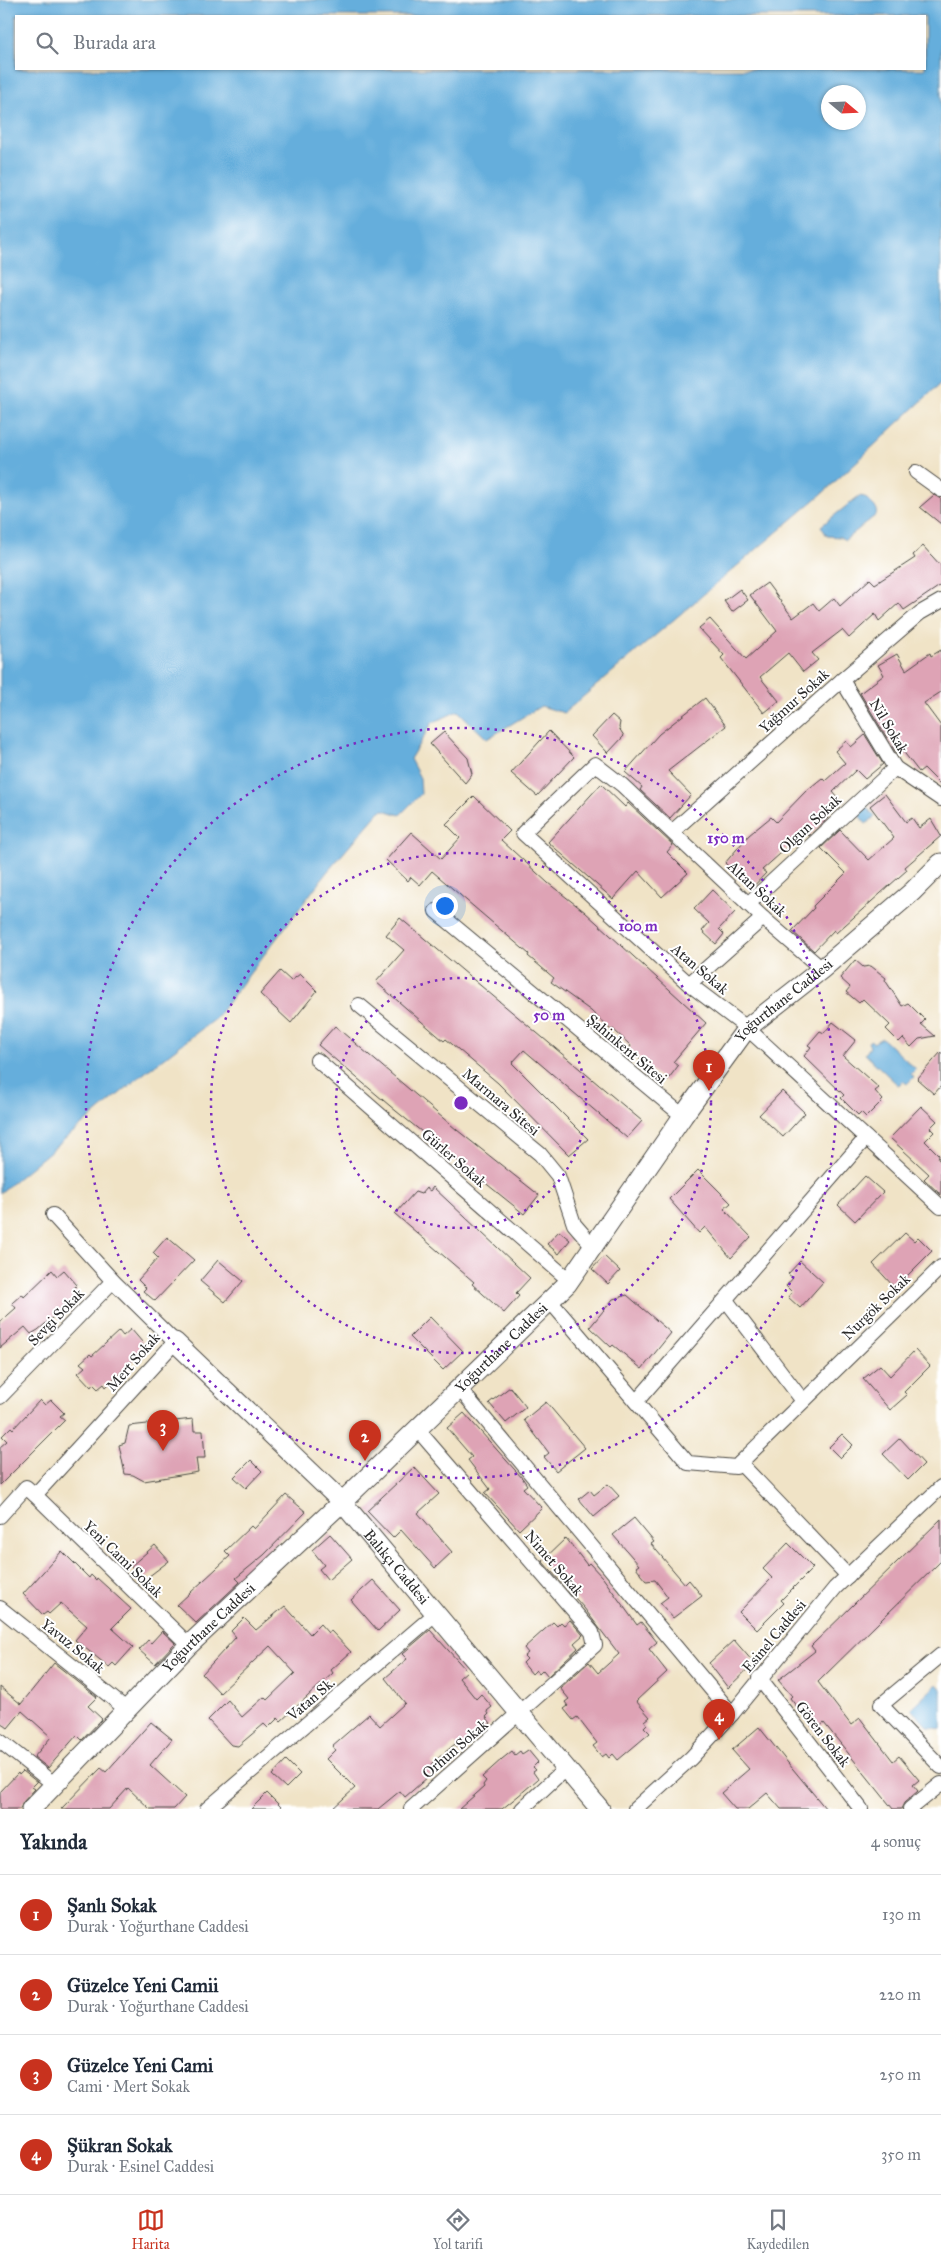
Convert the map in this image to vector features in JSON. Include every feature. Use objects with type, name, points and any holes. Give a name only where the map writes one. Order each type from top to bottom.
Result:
[{"type":"main road","name":"Yoğurthane Caddesi","points":[[31,1809],[189,1645],[342,1502],[569,1282],[682,1116],[747,1028],[822,969],[912,892],[941,863]]},
{"type":"main road","name":"Balıkçı Caddesi","points":[[174,1342],[342,1502],[600,1809]]},
{"type":"street","points":[[916,472],[941,490]]},
{"type":"street","name":"Yağmur Sokak","points":[[673,831],[920,613],[941,601]]},
{"type":"street","name":"Nil Sokak","points":[[842,680],[895,768],[941,799]]},
{"type":"street","name":"Altan Sokak","points":[[523,833],[595,764],[622,785],[673,831],[763,918],[822,969]]},
{"type":"street","name":"Olgun Sokak","points":[[748,904],[895,768]]},
{"type":"street","name":"Atan Sokak","points":[[523,833],[689,984],[747,1028],[941,1207]]},
{"type":"street","name":"Şahinkent Sitesi","points":[[436,911],[682,1116]]},
{"type":"street","points":[[689,984],[763,918]]},
{"type":"street","name":"Marmara Sitesi","points":[[359,1005],[540,1154],[558,1176],[574,1224],[593,1246]]},
{"type":"street","name":"Gürler Sokak","points":[[317,1060],[569,1282]]},
{"type":"street","points":[[636,1402],[866,1138]]},
{"type":"street","name":"Mert Sokak","points":[[35,1495],[174,1342],[53,1215]]},
{"type":"street","name":"Nurgök Sokak","points":[[740,1463],[941,1267]]},
{"type":"street","name":"Sevgi Sokak","points":[[0,1397],[114,1281]]},
{"type":"street","points":[[726,1300],[802,1401]]},
{"type":"street","points":[[550,1301],[688,1463],[736,1467],[740,1463],[848,1576]]},
{"type":"street","points":[[459,1388],[732,1714]]},
{"type":"street","name":"Nimet Sokak","points":[[417,1429],[592,1632],[595,1645],[520,1714]]},
{"type":"street","points":[[0,1516],[26,1487],[35,1495]]},
{"type":"street","name":"Esinel Caddesi","points":[[635,1809],[691,1758],[732,1714],[759,1678],[835,1588],[941,1487]]},
{"type":"street","name":"Yeni Cami Sokak","points":[[35,1495],[189,1645]]},
{"type":"street","name":"Yavuz Sokak","points":[[0,1608],[126,1709]]},
{"type":"street","name":"Vatan Sk.","points":[[207,1809],[435,1614]]},
{"type":"street","points":[[941,1656],[881,1705],[941,1766]]},
{"type":"street","name":"Gören Sokak","points":[[759,1678],[861,1809]]},
{"type":"street","name":"Orhun Sokak","points":[[412,1809],[520,1714]]},
{"type":"street","points":[[0,1741],[54,1785]]},
{"type":"street","points":[[522,1809],[566,1768]]},
{"type":"street","points":[[910,1809],[941,1784]]},
{"type":"water","points":[[0,0],[941,0],[941,383],[823,493],[564,713],[541,706],[487,739],[458,711],[432,723],[410,759],[420,778],[421,794],[400,815],[384,810],[380,811],[327,872],[216,1018],[142,1075],[0,1193]]},
{"type":"water","points":[[859,496],[865,497],[877,509],[876,515],[845,540],[840,537],[827,536],[821,526]]},
{"type":"water","points":[[865,805],[875,817],[866,824],[856,812]]},
{"type":"water","points":[[882,1038],[916,1069],[911,1074],[914,1077],[907,1084],[903,1081],[899,1086],[865,1054],[870,1047],[868,1042],[871,1040],[873,1043]]},
{"type":"water","points":[[937,1684],[941,1689],[941,1729],[928,1727],[911,1709]]},
{"type":"building","points":[[934,495],[941,499],[941,524],[920,507]]},
{"type":"building","points":[[923,546],[941,566],[941,585],[904,610],[899,603],[879,621],[875,614],[849,638],[842,630],[812,653],[818,660],[803,672],[788,653],[760,677],[779,701],[764,713],[721,658],[724,655],[699,628],[710,619],[746,659],[777,631],[750,595],[767,583],[793,618],[813,603],[819,611],[834,598],[840,606],[870,579],[875,584],[915,558],[913,555]]},
{"type":"building","points":[[740,589],[748,600],[732,612],[724,601]]},
{"type":"building","points":[[941,650],[941,692],[924,703],[941,726],[941,785],[924,768],[919,772],[902,750],[896,753],[860,693],[884,675],[878,665],[897,654],[906,670],[930,653],[931,656]]},
{"type":"building","points":[[705,698],[726,726],[668,771],[691,795],[670,818],[640,790],[642,787],[625,772],[659,734]]},
{"type":"building","points":[[612,715],[620,722],[619,728],[624,736],[608,753],[592,736]]},
{"type":"building","points":[[549,731],[574,757],[537,796],[511,773]]},
{"type":"building","points":[[444,732],[468,758],[472,774],[465,783],[430,744]]},
{"type":"building","points":[[865,735],[883,764],[865,779],[856,770],[833,792],[839,799],[823,812],[828,818],[809,836],[806,832],[798,838],[762,870],[766,873],[751,889],[725,863],[749,835],[771,817],[776,822],[806,791],[822,778],[825,781],[845,763],[835,751],[846,741],[851,747]]},
{"type":"building","points":[[601,784],[625,807],[628,803],[673,845],[667,852],[688,873],[662,897],[638,871],[613,899],[548,842]]},
{"type":"building","points":[[885,794],[906,822],[912,818],[919,828],[931,819],[941,836],[905,867],[907,870],[836,933],[834,930],[814,951],[792,931],[814,908],[813,906],[846,873],[821,848],[840,830],[869,860],[894,838],[870,806]]},
{"type":"building","points":[[474,796],[510,831],[501,840],[548,883],[585,912],[706,1023],[673,1062],[678,1066],[666,1082],[643,1064],[644,1062],[629,1049],[631,1046],[613,1029],[611,1030],[591,1011],[551,982],[554,978],[528,956],[529,954],[432,871],[420,885],[411,877],[408,881],[386,860],[411,832],[441,859],[460,838],[446,824]]},
{"type":"building","points":[[712,890],[735,912],[719,929],[724,934],[716,944],[702,931],[709,923],[694,909]]},
{"type":"building","points":[[400,918],[642,1121],[627,1138],[524,1050],[512,1063],[588,1139],[569,1155],[498,1083],[446,1039],[444,1041],[376,982],[404,950],[386,935]]},
{"type":"building","points":[[855,960],[863,967],[871,966],[886,978],[885,980],[902,1006],[908,1003],[925,1020],[921,1024],[935,1036],[919,1039],[911,1047],[903,1038],[899,1042],[886,1029],[890,1025],[863,999],[859,1003],[846,992],[850,987],[840,978]]},
{"type":"building","points":[[280,971],[291,981],[300,974],[317,991],[291,1023],[260,994]]},
{"type":"building","points":[[833,1022],[856,1040],[843,1056],[879,1088],[875,1091],[883,1100],[866,1117],[861,1112],[858,1115],[841,1098],[844,1095],[804,1056],[811,1047],[808,1045],[820,1031],[824,1033]]},
{"type":"building","points":[[335,1026],[457,1130],[539,1195],[524,1214],[396,1111],[318,1045]]},
{"type":"building","points":[[941,1052],[941,1086],[934,1094],[917,1079]]},
{"type":"building","points":[[782,1091],[805,1113],[783,1137],[759,1115]]},
{"type":"building","points":[[921,1106],[937,1121],[930,1128],[934,1132],[925,1141],[939,1155],[938,1159],[941,1162],[941,1195],[924,1179],[929,1174],[890,1138]]},
{"type":"building","points":[[698,1170],[731,1203],[724,1209],[751,1237],[731,1258],[705,1227],[699,1233],[669,1199]]},
{"type":"building","points":[[865,1176],[883,1192],[855,1221],[838,1205]]},
{"type":"building","points":[[433,1187],[530,1278],[516,1293],[519,1296],[504,1313],[472,1284],[474,1282],[395,1214],[415,1192],[421,1194],[426,1188],[430,1191]]},
{"type":"building","points":[[559,1231],[570,1240],[559,1254],[547,1244]]},
{"type":"building","points":[[905,1233],[914,1241],[918,1237],[932,1251],[895,1288],[873,1264]]},
{"type":"building","points":[[167,1237],[194,1260],[155,1301],[143,1291],[146,1288],[138,1280],[158,1258],[153,1253]]},
{"type":"building","points":[[604,1256],[620,1271],[608,1284],[592,1269]]},
{"type":"building","points":[[218,1260],[243,1281],[225,1302],[200,1281]]},
{"type":"building","points":[[800,1261],[823,1282],[800,1308],[788,1297],[792,1292],[786,1286],[793,1278],[788,1274]]},
{"type":"building","points":[[52,1270],[57,1276],[64,1270],[77,1285],[74,1288],[79,1295],[38,1330],[31,1334],[25,1327],[0,1348],[0,1322],[16,1308],[12,1303],[22,1294],[24,1297]]},
{"type":"building","points":[[627,1295],[671,1333],[642,1369],[613,1345],[611,1347],[590,1327],[613,1299]]},
{"type":"building","points":[[430,1317],[463,1351],[443,1370],[410,1337]]},
{"type":"building","points":[[131,1329],[143,1343],[141,1345],[144,1349],[106,1387],[104,1384],[98,1389],[93,1384],[91,1387],[78,1373],[85,1367],[80,1363],[90,1354],[92,1356],[119,1331],[123,1336]]},
{"type":"building","points":[[915,1350],[930,1366],[904,1392],[907,1395],[890,1410],[863,1379],[880,1365],[890,1376]]},
{"type":"building","points":[[510,1387],[526,1407],[506,1423],[489,1403]]},
{"type":"building","points":[[40,1400],[45,1405],[51,1400],[64,1413],[60,1416],[65,1420],[0,1485],[0,1447],[7,1441],[2,1436],[11,1427],[13,1429]]},
{"type":"building","points":[[546,1402],[585,1448],[556,1471],[544,1457],[549,1453],[524,1420]]},
{"type":"building","points":[[464,1413],[523,1479],[527,1485],[523,1488],[542,1508],[519,1530],[485,1493],[490,1489],[468,1460],[472,1457],[447,1428]]},
{"type":"building","points":[[193,1419],[194,1431],[203,1431],[205,1458],[196,1458],[198,1472],[144,1481],[133,1475],[125,1474],[119,1445],[125,1443],[129,1426]]},
{"type":"building","points":[[842,1434],[853,1445],[840,1458],[829,1447]]},
{"type":"building","points":[[900,1438],[924,1464],[908,1480],[883,1454]]},
{"type":"building","points":[[251,1460],[262,1471],[246,1488],[234,1477]]},
{"type":"building","points":[[414,1467],[439,1494],[418,1513],[452,1552],[435,1568],[401,1530],[393,1538],[367,1511]]},
{"type":"building","points":[[608,1484],[619,1496],[594,1517],[579,1499],[590,1490],[594,1495]]},
{"type":"building","points":[[286,1495],[306,1512],[264,1555],[236,1578],[240,1582],[196,1623],[177,1605],[230,1556],[225,1551],[251,1526],[254,1529]]},
{"type":"building","points":[[634,1518],[654,1542],[651,1544],[685,1584],[689,1580],[702,1596],[673,1618],[660,1603],[668,1597],[655,1580],[646,1581],[636,1567],[639,1565],[613,1535]]},
{"type":"building","points":[[941,1519],[941,1561],[818,1682],[851,1725],[860,1718],[893,1761],[899,1756],[919,1780],[913,1785],[918,1791],[904,1803],[901,1809],[893,1809],[824,1723],[815,1730],[790,1698],[792,1696],[778,1680],[815,1651],[811,1646]]},
{"type":"building","points":[[330,1534],[352,1559],[328,1580],[319,1569],[324,1565],[312,1550]]},
{"type":"building","points":[[566,1538],[587,1565],[589,1563],[603,1578],[637,1625],[641,1622],[657,1642],[649,1649],[667,1672],[636,1701],[650,1717],[645,1721],[647,1724],[644,1727],[650,1733],[618,1760],[613,1754],[609,1758],[606,1754],[602,1757],[593,1746],[597,1743],[577,1717],[573,1720],[564,1709],[568,1706],[565,1702],[569,1699],[560,1688],[589,1662],[598,1673],[619,1654],[584,1608],[542,1561]]},
{"type":"building","points":[[788,1543],[813,1568],[781,1600],[784,1603],[757,1630],[739,1612],[772,1578],[763,1569]]},
{"type":"building","points":[[155,1545],[169,1561],[144,1580],[131,1566]]},
{"type":"building","points":[[62,1551],[89,1578],[91,1575],[96,1580],[97,1578],[131,1609],[112,1628],[133,1647],[116,1666],[113,1663],[109,1667],[75,1640],[87,1626],[61,1603],[49,1614],[47,1612],[43,1615],[23,1594]]},
{"type":"building","points":[[373,1580],[400,1610],[378,1631],[351,1600]]},
{"type":"building","points":[[285,1606],[310,1634],[320,1624],[328,1633],[331,1631],[351,1652],[331,1670],[333,1673],[281,1721],[278,1718],[268,1728],[264,1724],[238,1746],[231,1745],[208,1720],[228,1700],[242,1717],[264,1697],[267,1700],[295,1673],[270,1646],[220,1693],[202,1674],[236,1637],[231,1631],[244,1618],[256,1630]]},
{"type":"building","points":[[570,1620],[583,1635],[574,1643],[578,1648],[548,1676],[543,1670],[539,1674],[536,1670],[532,1674],[523,1663],[527,1659],[524,1656],[528,1653],[524,1648],[553,1622],[557,1626],[561,1622],[564,1625]]},
{"type":"building","points":[[430,1630],[467,1671],[459,1678],[476,1699],[481,1694],[492,1707],[487,1711],[489,1714],[486,1717],[491,1723],[460,1750],[455,1744],[431,1764],[436,1770],[405,1797],[400,1791],[378,1809],[332,1809],[355,1788],[326,1759],[335,1750],[332,1746],[369,1714],[380,1726],[405,1703],[385,1678],[407,1659],[402,1654]]},
{"type":"building","points":[[162,1631],[175,1643],[155,1664],[139,1650],[148,1640],[151,1643]]},
{"type":"building","points":[[734,1640],[754,1663],[728,1688],[709,1663]]},
{"type":"building","points":[[54,1663],[97,1697],[88,1706],[102,1719],[82,1740],[77,1735],[48,1768],[34,1757],[51,1737],[22,1711],[8,1728],[0,1722],[0,1687],[21,1704]]},
{"type":"building","points":[[151,1722],[172,1739],[150,1765],[185,1797],[174,1809],[150,1809],[128,1788],[109,1809],[61,1809],[101,1768],[106,1772]]},
{"type":"building","points":[[759,1727],[826,1809],[781,1809],[767,1793],[748,1809],[735,1809],[721,1793],[749,1769],[732,1750]]},
{"type":"building","points":[[528,1750],[538,1762],[533,1767],[536,1770],[533,1772],[538,1779],[502,1809],[459,1809],[484,1787],[483,1785],[486,1781],[482,1777],[502,1759],[512,1751],[515,1755],[520,1751],[522,1754]]},
{"type":"building","points":[[286,1760],[300,1774],[286,1788],[272,1775]]},
{"type":"building","points":[[23,1771],[37,1782],[32,1787],[35,1789],[23,1802],[20,1809],[0,1809],[0,1792],[18,1773],[19,1775]]},
{"type":"building","points":[[267,1793],[283,1809],[251,1809]]},
{"type":"place","name":"Şanlı Sokak","points":[[709,1091]]},
{"type":"place","name":"Güzelce Yeni Cami","points":[[163,1451]]},
{"type":"place","name":"Güzelce Yeni Camii","points":[[365,1461]]},
{"type":"place","name":"Şükran Sokak","points":[[719,1740]]}]
